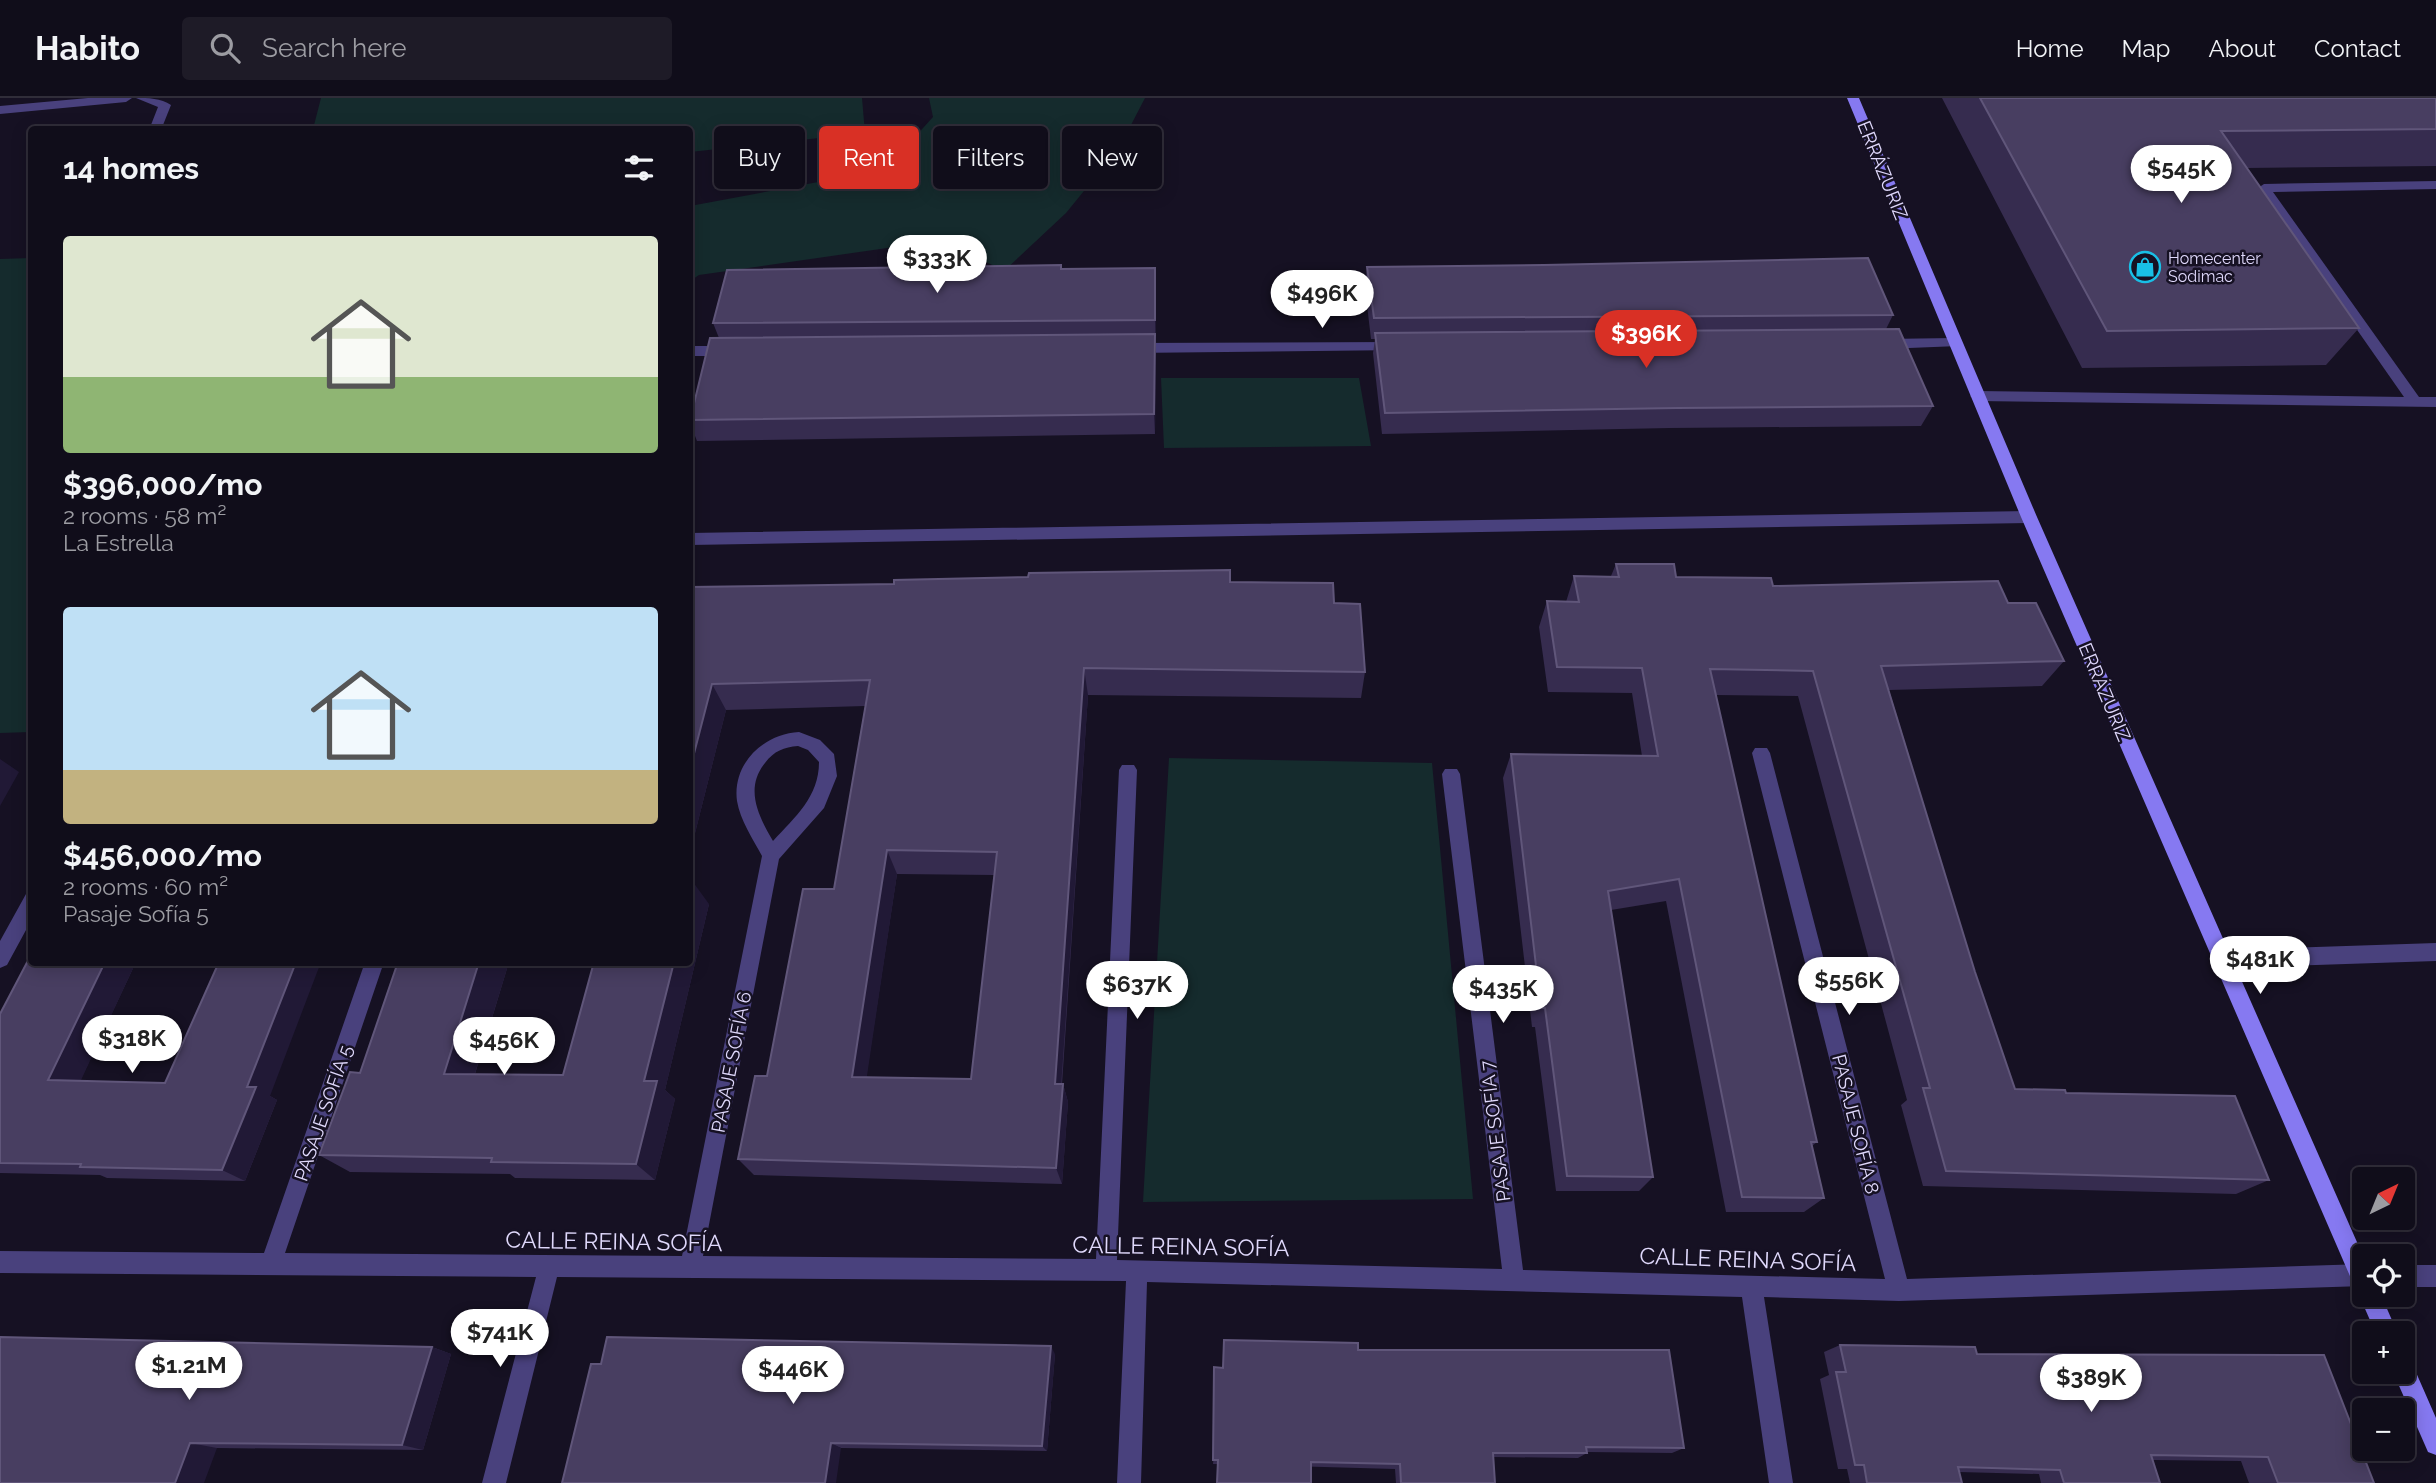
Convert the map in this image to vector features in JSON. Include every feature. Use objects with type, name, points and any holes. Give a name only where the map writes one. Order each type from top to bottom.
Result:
[{"type":"street","points":[[0,110],[126,98]]},
{"type":"street","points":[[142,98],[165,105],[157,126]]},
{"type":"street","name":"ERRÁZURIZ","points":[[1853,98],[2029,517],[2352,1253]]},
{"type":"street","points":[[2416,403],[2264,188],[2436,185]]},
{"type":"street","points":[[1873,344],[1954,343]]},
{"type":"street","points":[[1121,348],[1414,346]]},
{"type":"street","points":[[693,351],[745,351]]},
{"type":"street","points":[[1977,396],[2436,402]]},
{"type":"street","points":[[693,540],[2029,517]]},
{"type":"street","points":[[795,740],[812,744],[828,760],[828,776],[818,803],[771,856],[746,802],[747,775],[755,758],[776,743],[795,740]]},
{"type":"street","name":"PASAJE SOFÍA 8","points":[[1761,754],[1899,1290]]},
{"type":"street","points":[[1106,1270],[1128,770]]},
{"type":"street","name":"PASAJE SOFÍA 7","points":[[1451,774],[1514,1280]]},
{"type":"street","name":"PASAJE SOFÍA 6","points":[[690,1268],[771,856]]},
{"type":"street","points":[[0,959],[28,908]]},
{"type":"street","points":[[2222,959],[2436,952]]},
{"type":"street","name":"PASAJE SOFÍA 5","points":[[271,1264],[373,966]]},
{"type":"street","name":"CALLE REINA SOFÍA","points":[[0,1262],[1106,1270],[1899,1290],[2352,1282]]},
{"type":"street","points":[[494,1483],[549,1266]]},
{"type":"street","points":[[1129,1483],[1138,1271]]},
{"type":"street","points":[[2415,1276],[2436,1276]]},
{"type":"street","points":[[1751,1285],[1781,1483]]},
{"type":"street","points":[[2410,1384],[2436,1444]]},
{"type":"green space","points":[[321,98],[862,98],[864,126],[819,126],[819,138],[805,140],[805,126],[714,126],[714,149],[693,152],[693,126],[314,126]]},
{"type":"green space","points":[[929,98],[1145,98],[1130,126],[1062,126],[1062,189],[1086,189],[1066,213],[1004,271],[943,240],[699,275],[693,279],[693,205],[781,189],[805,189],[805,184],[819,182],[819,189],[919,189],[919,132],[933,117]]},
{"type":"green space","points":[[28,258],[28,732],[0,733],[0,259]]},
{"type":"green space","points":[[1161,378],[1359,378],[1371,446],[1164,448]]},
{"type":"green space","points":[[1169,758],[1432,763],[1473,1199],[1143,1202]]},
{"type":"building","name":"Homecenter Sodimac","points":[[1980,98],[2436,98],[2436,129],[2221,131],[2359,328],[2107,331]]},
{"type":"building","points":[[1868,258],[1893,315],[1374,318],[1367,267],[1544,265]]},
{"type":"building","points":[[1061,265],[1061,269],[1155,268],[1155,320],[713,323],[727,270]]},
{"type":"building","points":[[1899,329],[1933,406],[1385,413],[1375,333]]},
{"type":"building","points":[[1155,334],[1154,414],[693,420],[693,408],[710,338]]},
{"type":"building","points":[[1616,564],[1674,564],[1676,577],[1771,578],[1773,586],[1998,581],[2008,603],[2036,603],[2064,661],[1881,666],[1975,972],[2015,1089],[2065,1090],[2066,1093],[2235,1096],[2269,1180],[1946,1171],[1923,1088],[1930,1088],[1813,671],[1710,669],[1817,1142],[1811,1142],[1824,1198],[1742,1197],[1679,879],[1608,891],[1653,1177],[1567,1176],[1545,1008],[1541,1008],[1511,754],[1658,756],[1642,668],[1557,667],[1547,601],[1579,602],[1574,576],[1619,577]]},
{"type":"building","points":[[1230,570],[1230,582],[1333,583],[1334,603],[1360,604],[1365,672],[1084,668],[1055,1084],[1063,1084],[1056,1168],[738,1159],[755,1076],[767,1076],[803,889],[834,889],[870,680],[712,684],[693,757],[693,587],[894,584],[894,580],[1028,577],[1029,573]],"holes":[[[887,850],[997,852],[971,1079],[852,1077]]]},
{"type":"building","points":[[28,961],[28,966],[103,966],[48,1080],[165,1083],[217,966],[294,966],[247,1087],[256,1087],[222,1170],[0,1163],[0,1014]]},
{"type":"building","points":[[397,966],[478,966],[444,1074],[563,1075],[593,966],[673,966],[644,1081],[657,1081],[636,1164],[491,1162],[492,1158],[319,1155],[350,1072],[360,1073]]},
{"type":"building","points":[[0,1337],[432,1347],[402,1445],[190,1443],[175,1483],[0,1483]]},
{"type":"building","points":[[607,1337],[1051,1346],[1042,1446],[831,1443],[825,1483],[562,1483],[591,1364],[601,1364]]},
{"type":"building","points":[[1224,1340],[1358,1343],[1358,1350],[1669,1350],[1684,1448],[1586,1447],[1587,1453],[1493,1453],[1495,1483],[1401,1483],[1400,1464],[1311,1462],[1311,1483],[1217,1483],[1218,1460],[1213,1460],[1214,1367],[1223,1368]]},
{"type":"building","points":[[1840,1345],[1975,1347],[1977,1354],[2324,1355],[2352,1427],[2352,1461],[2365,1461],[2374,1483],[2278,1483],[2268,1457],[2151,1455],[2160,1483],[2064,1483],[2060,1470],[1958,1467],[1962,1483],[1867,1483],[1864,1465],[1855,1465],[1836,1372],[1846,1372]]},
{"type":"place","name":"Homecenter Sodimac","points":[[2145,267]]}]
